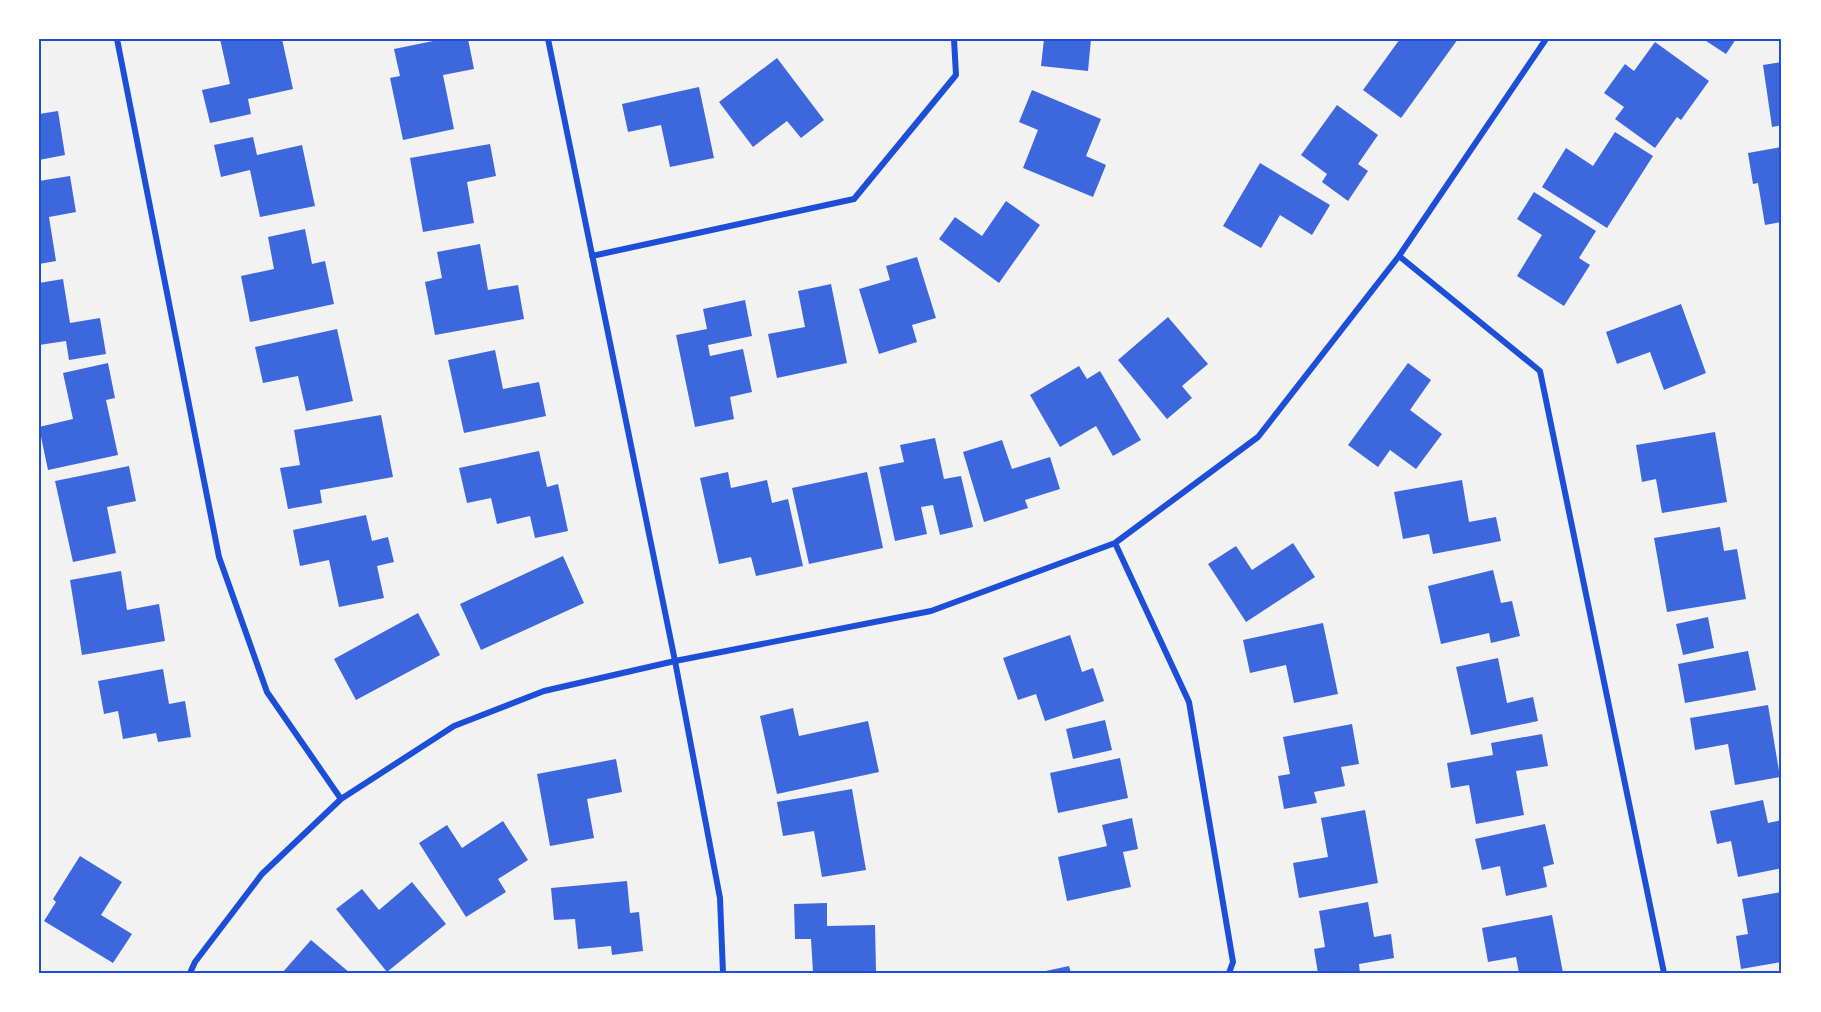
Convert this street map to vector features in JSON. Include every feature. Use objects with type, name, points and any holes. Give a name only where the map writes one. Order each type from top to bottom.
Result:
[{"type":"street","points":[[117,39],[219,557],[267,692],[341,799]]},
{"type":"street","points":[[548,39],[675,661],[720,898],[723,973]]},
{"type":"street","points":[[592,256],[854,199],[956,75],[954,39]]},
{"type":"street","points":[[190,973],[195,962],[262,874],[341,799],[454,726],[544,691],[675,661],[931,611],[1115,543],[1258,437],[1399,256],[1546,39]]},
{"type":"street","points":[[1399,256],[1540,371],[1665,973]]},
{"type":"street","points":[[1115,543],[1189,702],[1233,962],[1229,973]]},
{"type":"building","points":[[220,39],[282,39],[293,89],[248,99],[251,114],[210,123],[202,90],[230,84]]},
{"type":"building","points":[[443,39],[468,39],[474,69],[443,75],[454,129],[403,140],[390,78],[400,76],[394,49]]},
{"type":"building","points":[[1044,39],[1091,39],[1088,71],[1041,66]]},
{"type":"building","points":[[1400,39],[1458,39],[1401,118],[1363,90]]},
{"type":"building","points":[[1703,39],[1736,39],[1726,54]]},
{"type":"building","points":[[1655,42],[1709,81],[1681,120],[1677,117],[1655,148],[1615,119],[1624,107],[1604,93],[1625,64],[1634,71]]},
{"type":"building","points":[[777,58],[824,120],[801,138],[787,121],[753,147],[719,102]]},
{"type":"building","points":[[1782,62],[1782,125],[1772,127],[1763,65]]},
{"type":"building","points":[[699,87],[714,158],[670,167],[661,125],[628,132],[622,104]]},
{"type":"building","points":[[1032,90],[1101,119],[1086,156],[1106,165],[1093,197],[1023,168],[1038,130],[1019,122]]},
{"type":"building","points":[[1337,105],[1378,135],[1358,164],[1368,171],[1348,201],[1322,182],[1327,174],[1301,155]]},
{"type":"building","points":[[58,111],[65,155],[39,160],[39,114]]},
{"type":"building","points":[[1615,132],[1653,156],[1607,228],[1542,187],[1566,148],[1593,166]]},
{"type":"building","points":[[253,137],[257,155],[302,145],[315,206],[260,217],[250,170],[221,177],[214,145]]},
{"type":"building","points":[[490,144],[496,176],[467,182],[474,223],[423,232],[410,158]]},
{"type":"building","points":[[1782,147],[1782,222],[1765,225],[1758,183],[1753,184],[1748,153]]},
{"type":"building","points":[[1260,163],[1330,205],[1312,235],[1280,215],[1261,248],[1223,226]]},
{"type":"building","points":[[70,176],[76,212],[49,217],[56,261],[39,264],[39,181]]},
{"type":"building","points":[[1534,192],[1596,231],[1579,258],[1590,265],[1564,306],[1517,276],[1542,235],[1517,219]]},
{"type":"building","points":[[1006,201],[1040,225],[999,283],[939,239],[955,217],[982,236]]},
{"type":"building","points":[[305,229],[312,264],[325,261],[334,304],[250,322],[241,276],[274,269],[268,237]]},
{"type":"building","points":[[480,244],[488,290],[518,285],[524,319],[435,335],[425,282],[442,278],[437,252]]},
{"type":"building","points":[[917,257],[936,318],[912,325],[917,342],[879,354],[859,289],[890,280],[886,266]]},
{"type":"building","points":[[63,279],[70,323],[100,318],[106,354],[69,360],[66,341],[39,345],[39,283]]},
{"type":"building","points":[[831,284],[847,363],[777,378],[768,334],[805,327],[798,291]]},
{"type":"building","points":[[745,300],[752,336],[708,345],[710,356],[743,349],[752,392],[730,397],[734,419],[695,427],[676,335],[707,329],[703,309]]},
{"type":"building","points":[[1681,304],[1706,373],[1664,390],[1650,352],[1617,364],[1606,332]]},
{"type":"building","points":[[1168,317],[1208,364],[1182,386],[1192,398],[1167,419],[1118,360]]},
{"type":"building","points":[[337,329],[353,401],[306,411],[298,376],[263,383],[255,347]]},
{"type":"building","points":[[495,350],[503,389],[539,382],[546,416],[464,433],[448,360]]},
{"type":"building","points":[[108,363],[115,398],[106,400],[118,455],[48,470],[39,427],[73,419],[63,373]]},
{"type":"building","points":[[1408,363],[1431,380],[1410,410],[1442,434],[1416,469],[1390,450],[1378,467],[1348,445]]},
{"type":"building","points":[[1079,366],[1087,379],[1100,371],[1141,440],[1113,456],[1096,426],[1060,447],[1030,395]]},
{"type":"building","points":[[381,415],[393,477],[320,490],[322,503],[288,509],[280,468],[300,465],[294,430]]},
{"type":"building","points":[[1715,432],[1727,502],[1662,513],[1656,479],[1642,482],[1636,445]]},
{"type":"building","points":[[935,438],[944,479],[961,476],[973,527],[940,535],[933,505],[921,507],[927,534],[895,541],[879,467],[904,462],[900,445]]},
{"type":"building","points":[[1002,440],[1012,469],[1050,457],[1060,489],[1025,500],[1028,508],[984,522],[963,452]]},
{"type":"building","points":[[539,451],[547,487],[558,484],[568,531],[535,538],[530,516],[497,524],[491,498],[467,503],[459,468]]},
{"type":"building","points":[[129,466],[136,501],[107,507],[116,553],[73,562],[55,481]]},
{"type":"building","points":[[728,472],[731,488],[767,480],[772,503],[788,499],[803,566],[756,576],[751,557],[719,564],[700,478]]},
{"type":"building","points":[[867,472],[883,548],[809,564],[792,488]]},
{"type":"building","points":[[1462,480],[1469,522],[1496,517],[1501,541],[1433,554],[1429,534],[1403,539],[1394,492]]},
{"type":"building","points":[[366,515],[372,541],[388,537],[394,562],[377,566],[384,598],[339,607],[329,560],[300,566],[293,530]]},
{"type":"building","points":[[1720,527],[1724,551],[1737,549],[1746,599],[1667,612],[1654,538]]},
{"type":"building","points":[[1293,543],[1315,577],[1246,622],[1208,564],[1236,546],[1252,570]]},
{"type":"building","points":[[563,556],[584,603],[481,650],[460,604]]},
{"type":"building","points":[[1493,570],[1501,603],[1512,601],[1520,636],[1491,643],[1489,633],[1441,644],[1428,586]]},
{"type":"building","points":[[121,571],[127,610],[159,604],[165,641],[82,655],[70,580]]},
{"type":"building","points":[[418,613],[440,655],[356,700],[334,659]]},
{"type":"building","points":[[1708,617],[1714,648],[1683,655],[1676,624]]},
{"type":"building","points":[[1323,623],[1338,694],[1294,703],[1286,665],[1250,673],[1243,640]]},
{"type":"building","points":[[1070,635],[1082,672],[1093,668],[1104,701],[1045,721],[1036,694],[1018,700],[1003,658]]},
{"type":"building","points":[[1748,651],[1756,690],[1685,703],[1678,664]]},
{"type":"building","points":[[1498,658],[1507,703],[1533,697],[1538,721],[1471,735],[1456,667]]},
{"type":"building","points":[[163,669],[169,704],[185,701],[191,737],[158,742],[156,733],[123,739],[118,711],[104,714],[98,681]]},
{"type":"building","points":[[1768,705],[1780,777],[1735,785],[1728,744],[1695,750],[1690,718]]},
{"type":"building","points":[[793,708],[799,736],[868,721],[879,772],[777,794],[760,716]]},
{"type":"building","points":[[1105,720],[1112,750],[1073,759],[1066,729]]},
{"type":"building","points":[[1352,724],[1359,764],[1341,767],[1345,786],[1314,792],[1317,803],[1284,809],[1278,776],[1290,774],[1283,737]]},
{"type":"building","points":[[1542,734],[1548,766],[1516,771],[1524,815],[1476,824],[1469,785],[1451,788],[1447,763],[1493,755],[1491,743]]},
{"type":"building","points":[[1120,758],[1128,798],[1058,813],[1050,773]]},
{"type":"building","points":[[616,759],[622,792],[587,799],[594,838],[550,846],[537,774]]},
{"type":"building","points":[[852,789],[866,870],[822,877],[814,831],[783,836],[777,802]]},
{"type":"building","points":[[1763,800],[1768,823],[1782,820],[1782,868],[1738,877],[1731,841],[1717,844],[1710,811]]},
{"type":"building","points":[[1365,810],[1378,883],[1299,898],[1293,863],[1328,857],[1321,818]]},
{"type":"building","points":[[1132,818],[1138,849],[1123,852],[1131,887],[1067,901],[1058,857],[1107,846],[1102,825]]},
{"type":"building","points":[[503,821],[528,860],[498,879],[506,892],[466,917],[419,843],[447,825],[462,848]]},
{"type":"building","points":[[1545,824],[1554,864],[1543,867],[1547,887],[1506,896],[1500,866],[1482,870],[1475,839]]},
{"type":"building","points":[[80,856],[122,882],[101,915],[132,934],[113,963],[44,921],[56,902],[53,899]]},
{"type":"building","points":[[627,881],[630,913],[639,912],[643,951],[612,955],[611,946],[578,949],[575,919],[554,920],[551,888]]},
{"type":"building","points":[[412,882],[446,924],[387,972],[336,909],[362,889],[379,910]]},
{"type":"building","points":[[1782,892],[1782,962],[1741,969],[1736,936],[1748,934],[1742,899]]},
{"type":"building","points":[[1368,902],[1374,937],[1391,934],[1394,958],[1359,964],[1360,973],[1318,973],[1314,949],[1325,947],[1319,911]]},
{"type":"building","points":[[827,903],[827,926],[875,925],[876,971],[813,972],[811,939],[795,939],[794,904]]},
{"type":"building","points":[[1552,915],[1563,973],[1519,973],[1516,957],[1488,962],[1482,928]]},
{"type":"building","points":[[311,940],[350,973],[282,973]]},
{"type":"building","points":[[1069,966],[1071,973],[1041,973],[1041,972]]}]
